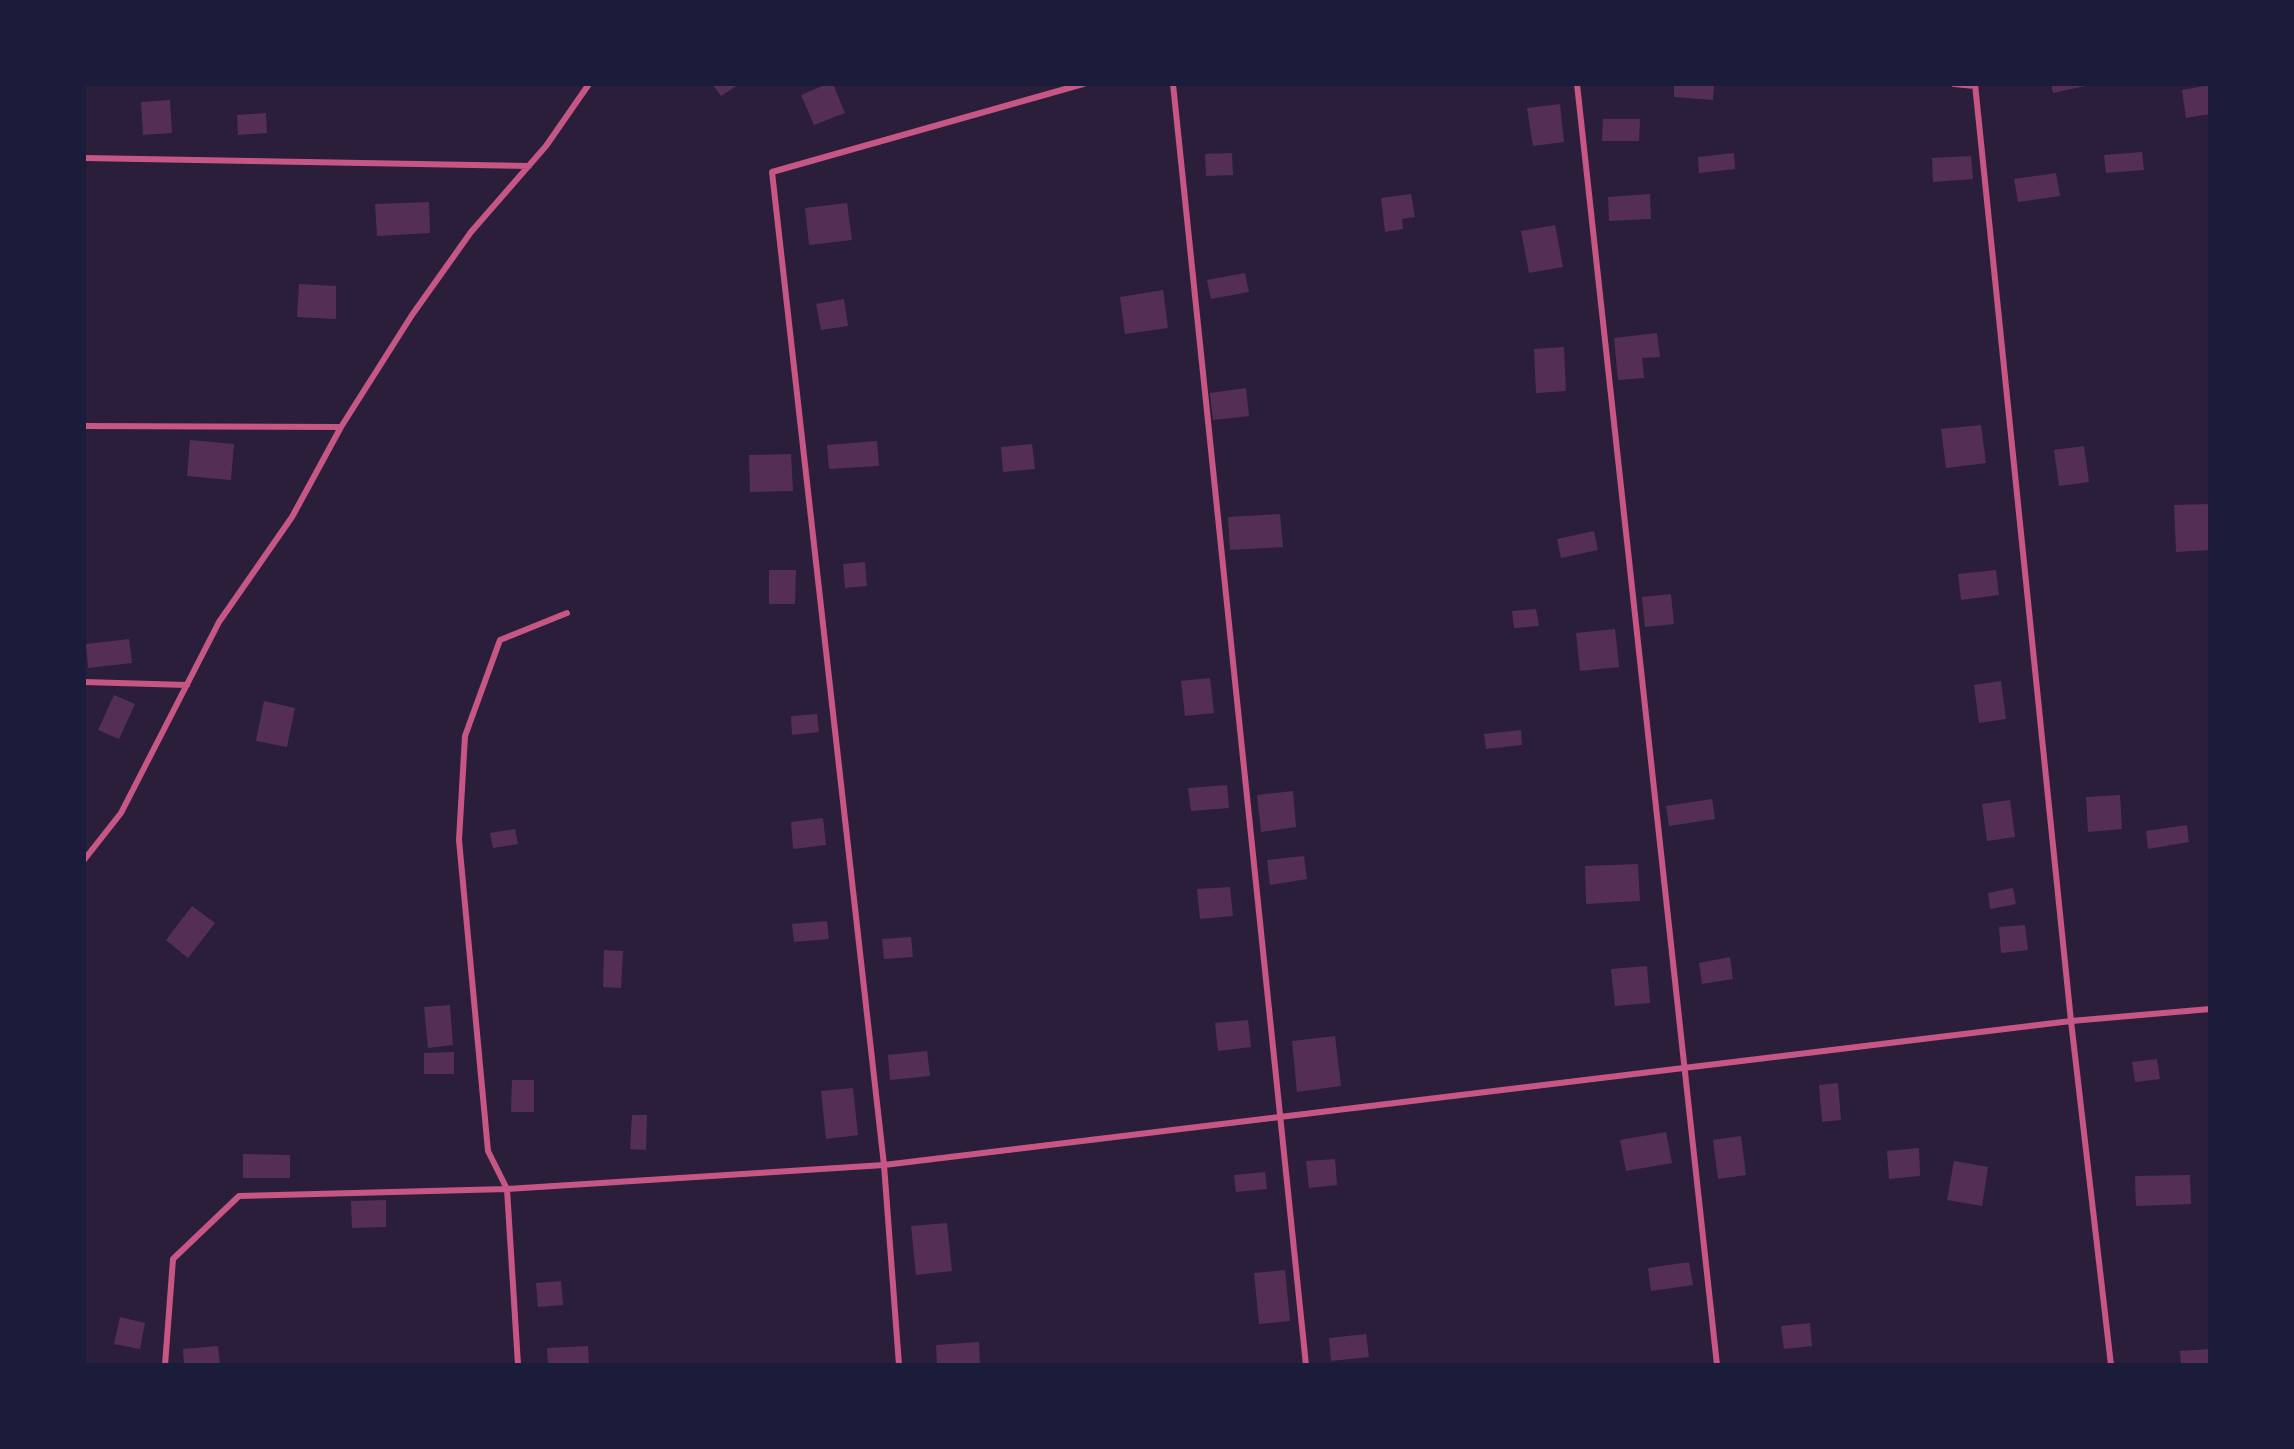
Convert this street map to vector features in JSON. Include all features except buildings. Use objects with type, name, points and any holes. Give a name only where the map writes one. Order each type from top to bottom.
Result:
[{"type":"lane","points":[[84,860],[121,813],[219,622],[292,517],[341,427],[412,315],[471,232],[546,146],[589,84]]},
{"type":"lane","points":[[899,1365],[884,1165],[772,172],[1083,84]]},
{"type":"lane","points":[[1173,84],[1306,1365]]},
{"type":"lane","points":[[1577,84],[1717,1365]]},
{"type":"lane","points":[[1954,84],[1975,85],[2071,1021],[2111,1365]]},
{"type":"lane","points":[[84,158],[529,166]]},
{"type":"lane","points":[[84,426],[341,427]]},
{"type":"lane","points":[[518,1365],[507,1189],[488,1151],[459,840],[465,736],[500,640],[567,613]]},
{"type":"lane","points":[[84,682],[187,685]]},
{"type":"lane","points":[[165,1365],[173,1259],[239,1196],[507,1189],[884,1165],[2071,1021],[2210,1009]]},
{"type":"shaded area","points":[[84,84],[2210,84],[2210,1365],[84,1365]]}]
